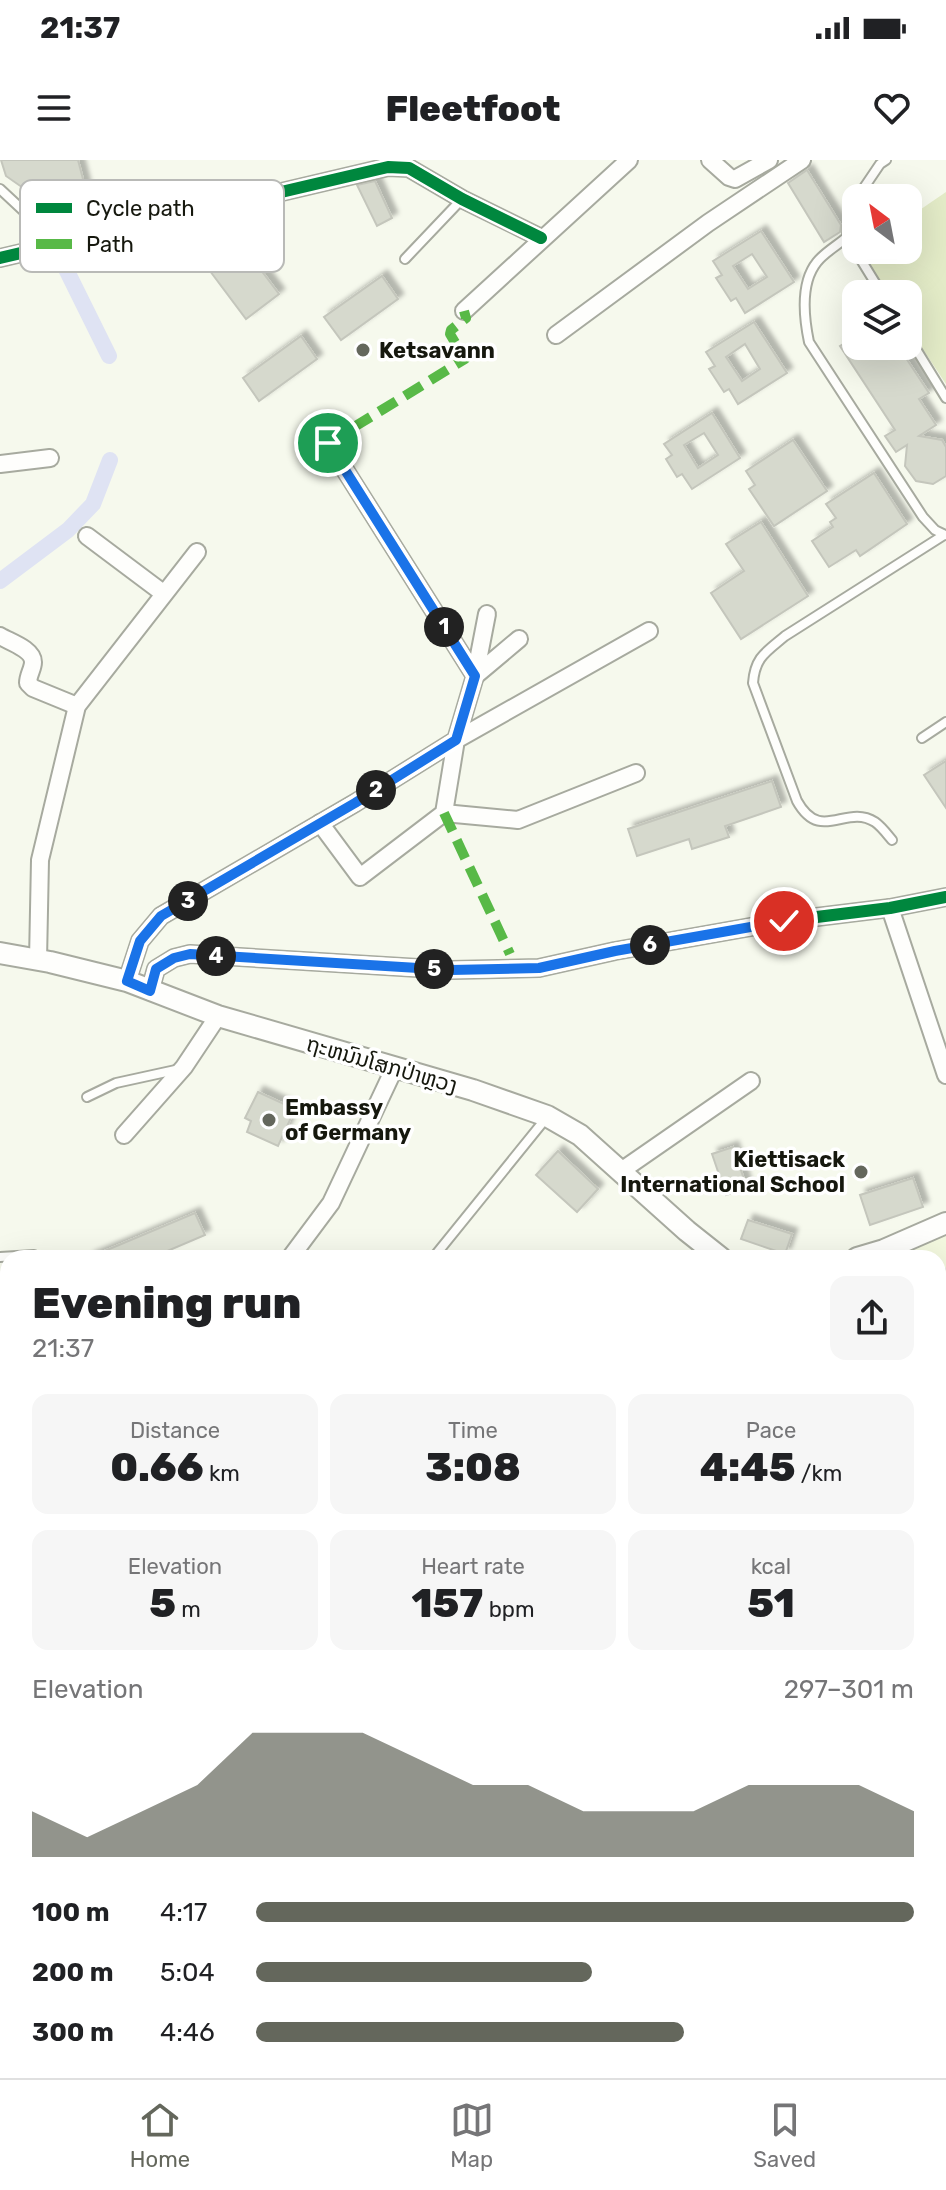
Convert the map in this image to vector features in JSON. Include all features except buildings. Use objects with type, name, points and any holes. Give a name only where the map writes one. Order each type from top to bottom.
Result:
[{"type":"street","points":[[464,311],[629,160]]},
{"type":"street","points":[[710,160],[735,179],[769,160]]},
{"type":"street","points":[[556,335],[708,223],[802,160]]},
{"type":"street","points":[[284,191],[405,163],[462,199],[541,238]]},
{"type":"street","points":[[0,258],[20,253]]},
{"type":"street","points":[[328,443],[475,676]]},
{"type":"street","points":[[0,464],[50,458]]},
{"type":"street","points":[[87,536],[163,593]]},
{"type":"street","points":[[38,960],[40,860],[77,706],[197,552]]},
{"type":"street","points":[[444,813],[456,740],[475,676],[487,614]]},
{"type":"street","points":[[127,981],[140,941],[161,916],[456,740],[649,631]]},
{"type":"street","points":[[0,636],[33,657],[28,683],[33,688],[77,706]]},
{"type":"street","points":[[475,676],[519,639]]},
{"type":"street","points":[[320,823],[360,877],[444,813],[518,820],[636,773]]},
{"type":"street","points":[[150,991],[156,969],[174,958],[190,954],[451,970],[539,968],[784,921],[890,908],[946,897]]},
{"type":"street","points":[[890,908],[946,1075]]},
{"type":"street","name":"ຖະຫນົນໂສກປ່າຫຼວງ","points":[[0,953],[127,981],[218,1016],[486,1094],[547,1116],[580,1135],[712,1250]]},
{"type":"street","points":[[124,1135],[184,1067],[218,1016]]},
{"type":"street","points":[[297,1250],[331,1203],[395,1067]]},
{"type":"street","points":[[621,1171],[751,1081]]},
{"type":"street","points":[[887,1250],[946,1223]]},
{"type":"lane","points":[[866,184],[886,160]]},
{"type":"lane","points":[[0,189],[20,208]]},
{"type":"lane","points":[[405,259],[462,199]]},
{"type":"lane","points":[[842,241],[816,262],[806,289],[804,318],[809,342],[923,517],[935,530],[945,535]]},
{"type":"lane","points":[[922,359],[946,398]]},
{"type":"lane","points":[[892,840],[876,822],[866,818],[820,823],[805,815],[753,683],[754,668],[762,655],[785,636],[945,535]]},
{"type":"lane","points":[[922,738],[946,722]]},
{"type":"lane","points":[[87,1097],[116,1083],[184,1067]]},
{"type":"lane","points":[[439,1250],[547,1116]]},
{"type":"shaded area","points":[[946,192],[946,384],[922,348],[922,280],[877,280],[868,264],[922,264],[922,208]]},
{"type":"shaded area","points":[[946,1227],[946,1250],[885,1250]]},
{"type":"waterway","points":[[67,272],[109,356]]},
{"type":"waterway","points":[[0,581],[68,530],[93,504],[110,460]]},
{"type":"marked path","points":[[328,443],[465,359],[450,334],[466,318],[464,311]]},
{"type":"marked path","points":[[444,813],[510,954]]},
{"type":"cycle path","points":[[284,191],[388,167],[409,168],[462,199],[541,238]]},
{"type":"cycle path","points":[[0,258],[20,253]]},
{"type":"cycle path","points":[[127,981],[140,941],[161,916],[456,740],[475,676],[328,443]]},
{"type":"cycle path","points":[[150,991],[156,969],[174,958],[190,954],[451,970],[539,968],[784,921],[890,908],[946,897]]},
{"type":"place","name":"Ketsavann","points":[[363,350]]},
{"type":"place","name":"Embassy of Germany","points":[[269,1120]]},
{"type":"place","name":"Kiettisack International School","points":[[861,1172]]},
{"type":"route","points":[[328,443],[475,676],[456,740],[161,916],[140,941],[127,981],[150,991],[156,969],[174,958],[190,954],[451,970],[539,968],[784,921]]}]
